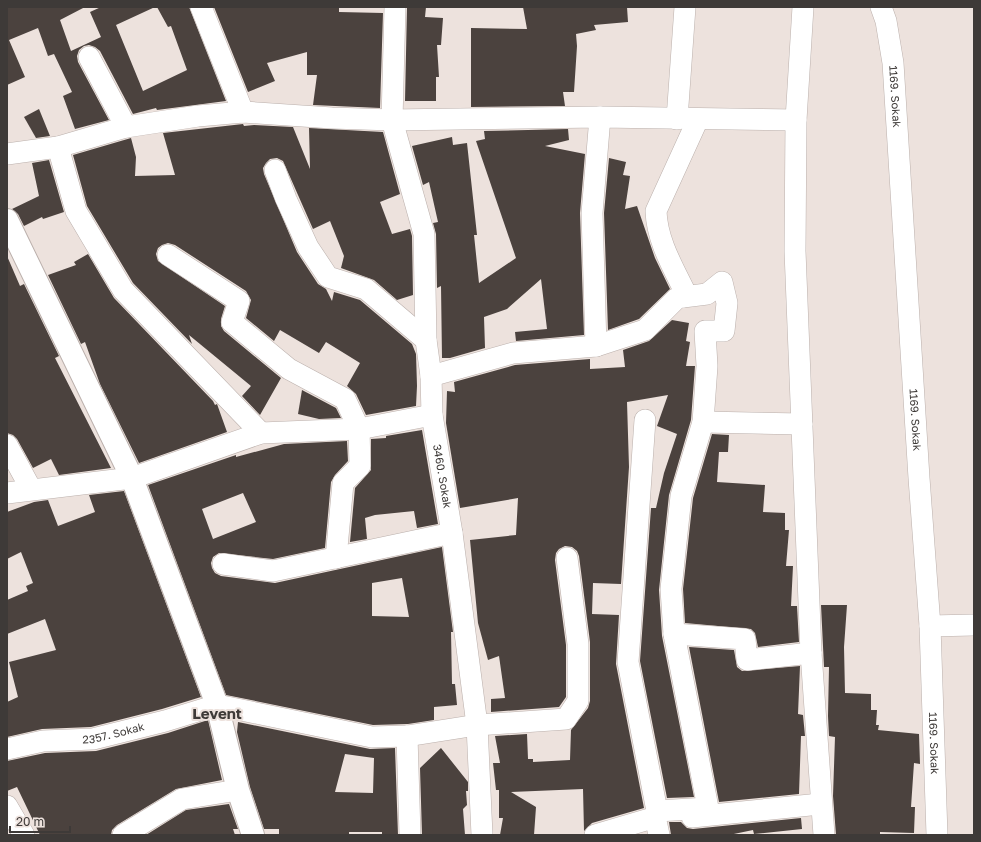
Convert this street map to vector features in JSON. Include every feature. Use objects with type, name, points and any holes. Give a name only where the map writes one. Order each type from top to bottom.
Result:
[{"type":"street","points":[[201,7],[243,112]]},
{"type":"street","name":"3460. Sokak","points":[[395,7],[392,120],[424,234],[426,340],[431,376],[432,415],[452,533],[476,725],[482,835]]},
{"type":"street","points":[[677,119],[685,7]]},
{"type":"street","points":[[803,7],[796,120],[795,251],[811,653],[820,804],[824,835]]},
{"type":"street","name":"1169. Sokak","points":[[880,7],[886,21],[893,64],[914,409],[930,626],[937,835]]},
{"type":"street","points":[[89,57],[126,127]]},
{"type":"street","points":[[7,154],[58,147],[126,127],[198,116],[243,112],[332,118],[392,120],[600,116],[677,119],[796,120]]},
{"type":"street","points":[[596,346],[592,213],[600,116]]},
{"type":"street","points":[[683,297],[686,294],[656,227],[656,211],[698,119]]},
{"type":"street","points":[[58,147],[76,211],[123,290],[261,433]]},
{"type":"street","points":[[275,170],[286,199],[308,247],[328,276],[366,289],[426,340]]},
{"type":"street","points":[[7,220],[132,478],[217,705],[238,790],[253,835]]},
{"type":"street","points":[[168,254],[239,300],[232,322],[289,369],[345,399],[359,429],[360,466],[344,483],[336,558]]},
{"type":"street","points":[[431,376],[513,354],[596,346],[645,330],[677,298],[707,294],[722,282],[727,303],[724,331],[705,332],[707,366],[703,422],[681,496],[671,588],[674,634],[708,808],[595,835]]},
{"type":"street","points":[[7,493],[132,478],[261,433],[359,429],[432,415]]},
{"type":"street","points":[[645,420],[628,662],[657,821]]},
{"type":"street","points":[[703,422],[802,424]]},
{"type":"street","points":[[7,445],[31,489]]},
{"type":"street","points":[[223,564],[273,571],[452,533]]},
{"type":"street","points":[[217,705],[372,737],[406,736],[476,725],[566,719],[578,701],[578,644],[567,558]]},
{"type":"street","points":[[930,626],[974,625]]},
{"type":"street","points":[[674,634],[745,639],[747,660],[811,653]]},
{"type":"street","name":"2357. Sokak","points":[[7,749],[43,741],[93,739],[165,721],[217,705]]},
{"type":"street","points":[[406,736],[410,835]]},
{"type":"street","points":[[123,835],[182,799],[238,790]]},
{"type":"street","points":[[657,821],[820,804]]},
{"type":"street","points":[[7,806],[24,835]]},
{"type":"building","points":[[7,7],[85,7],[60,20],[71,51],[101,37],[90,12],[101,7],[155,7],[116,25],[143,91],[187,70],[171,26],[168,27],[157,7],[189,7],[226,101],[157,110],[156,108],[133,114],[100,51],[89,45],[84,46],[79,50],[77,56],[78,62],[109,120],[75,129],[63,96],[72,92],[54,54],[48,56],[38,28],[9,40],[25,77],[7,85]]},
{"type":"building","points":[[214,7],[339,7],[339,12],[383,13],[380,108],[313,105],[317,75],[307,75],[307,52],[267,63],[275,81],[248,92]]},
{"type":"building","points":[[407,7],[426,7],[425,17],[443,18],[441,45],[437,45],[439,77],[436,77],[436,101],[405,101]]},
{"type":"building","points":[[523,7],[627,7],[628,22],[594,25],[596,30],[576,34],[577,46],[574,92],[563,92],[565,106],[471,107],[471,28],[527,29]]},
{"type":"building","points":[[39,109],[50,136],[36,138],[24,117]]},
{"type":"building","points":[[243,124],[244,126],[254,125],[293,127],[310,169],[309,128],[383,132],[400,194],[380,202],[392,234],[410,229],[412,236],[413,295],[397,300],[374,280],[341,268],[344,256],[330,221],[313,229],[283,161],[277,158],[270,159],[263,168],[264,174],[297,252],[318,284],[326,289],[332,301],[334,292],[360,300],[412,344],[416,354],[416,406],[366,415],[356,394],[347,386],[360,363],[326,342],[319,353],[280,330],[274,341],[246,318],[251,300],[246,291],[175,245],[168,243],[162,245],[158,248],[156,254],[158,261],[225,306],[221,319],[221,326],[224,331],[281,378],[260,415],[242,396],[251,386],[189,335],[192,344],[133,283],[87,206],[73,155],[131,138],[136,157],[135,176],[175,175],[163,133]]},
{"type":"building","points":[[568,129],[569,140],[545,146],[585,154],[580,213],[584,335],[516,341],[515,332],[547,329],[541,279],[507,309],[484,317],[485,348],[450,358],[442,358],[441,286],[437,288],[436,234],[433,223],[438,222],[429,182],[423,185],[412,146],[452,137],[453,145],[467,143],[477,235],[474,235],[479,283],[516,258],[476,141],[485,139],[484,131]]},
{"type":"building","points":[[609,158],[626,162],[623,175],[630,176],[625,209],[637,206],[655,258],[670,289],[639,319],[608,330],[604,213]]},
{"type":"building","points":[[49,160],[64,212],[43,219],[42,217],[24,226],[18,214],[12,209],[39,196],[32,163]]},
{"type":"building","points":[[88,254],[114,298],[213,401],[215,405],[217,404],[227,432],[139,463],[100,384],[85,342],[81,344],[48,275],[76,265],[74,262]]},
{"type":"building","points":[[7,256],[20,286],[24,284],[59,356],[55,358],[111,468],[59,475],[51,459],[33,468],[17,439],[13,435],[7,433]]},
{"type":"building","points":[[672,320],[689,323],[686,341],[690,342],[686,366],[695,366],[691,420],[669,495],[659,590],[662,636],[694,797],[667,798],[640,661],[651,508],[656,508],[664,473],[677,434],[657,426],[668,395],[627,402],[629,467],[621,584],[593,583],[592,614],[619,615],[616,664],[644,808],[592,823],[584,831],[583,789],[511,792],[536,807],[534,835],[500,835],[503,818],[499,818],[499,790],[496,790],[493,763],[500,763],[495,736],[527,734],[528,759],[533,759],[533,762],[570,760],[571,730],[588,708],[590,701],[590,642],[579,556],[577,551],[572,547],[565,546],[559,549],[556,553],[555,560],[566,645],[566,697],[559,707],[491,712],[491,699],[505,698],[499,656],[488,660],[478,623],[470,540],[516,535],[518,498],[460,508],[446,423],[447,391],[455,392],[454,382],[515,365],[590,359],[590,369],[625,367],[623,350],[649,341]]},
{"type":"building","points":[[302,390],[336,408],[341,418],[319,419],[298,414]]},
{"type":"building","points":[[422,430],[438,524],[417,528],[414,511],[375,515],[365,518],[367,539],[350,542],[355,488],[371,470],[371,439],[386,438],[386,436]]},
{"type":"building","points":[[712,434],[729,435],[728,452],[719,452],[717,482],[765,485],[763,512],[785,513],[785,530],[789,530],[786,566],[793,566],[791,606],[797,606],[799,642],[758,647],[755,633],[751,629],[685,623],[683,589],[693,498]]},
{"type":"building","points":[[347,441],[348,461],[335,475],[331,482],[325,548],[273,559],[219,553],[213,557],[211,563],[212,568],[215,573],[221,576],[275,583],[442,547],[453,632],[451,632],[452,684],[455,684],[457,705],[434,707],[434,720],[408,724],[373,725],[226,695],[148,485],[236,455],[236,457],[284,444]],"holes":[[[243,493],[256,522],[213,539],[202,509]],[[402,578],[409,617],[372,616],[372,583]]]},
{"type":"building","points":[[124,491],[201,697],[162,709],[91,727],[42,729],[7,737],[7,702],[18,697],[9,662],[56,650],[45,619],[7,634],[7,600],[28,591],[26,586],[33,583],[21,552],[7,559],[7,512],[34,502],[48,500],[58,526],[95,512],[89,495]]},
{"type":"building","points":[[821,605],[847,605],[844,647],[845,693],[871,694],[871,710],[877,710],[876,725],[879,725],[878,730],[919,734],[920,764],[914,763],[911,807],[915,807],[914,833],[880,832],[880,835],[836,835],[833,796],[835,737],[829,736],[829,667],[824,667]]},
{"type":"building","points":[[689,647],[734,650],[737,667],[742,671],[800,666],[798,714],[803,715],[805,736],[801,736],[799,794],[719,802]]},
{"type":"building","points":[[208,720],[222,780],[176,789],[117,825],[112,830],[111,835],[40,835],[17,787],[7,791],[7,761],[45,753],[96,751],[168,733]]},
{"type":"building","points":[[238,722],[370,749],[395,748],[398,835],[382,834],[382,832],[349,832],[349,835],[279,835],[279,829],[264,829],[250,787],[237,732]],"holes":[[[345,754],[374,758],[373,793],[335,792]]]},
{"type":"building","points":[[441,748],[468,782],[468,791],[466,791],[467,805],[463,809],[465,835],[422,835],[420,768]]},
{"type":"building","points":[[229,804],[238,829],[233,829],[235,835],[146,835],[186,810]]},
{"type":"building","points":[[801,818],[802,829],[754,834],[753,830],[729,835],[671,835],[669,822],[681,822],[687,828],[693,829]]},
{"type":"district","name":"Levent","points":[[217,714]]}]
